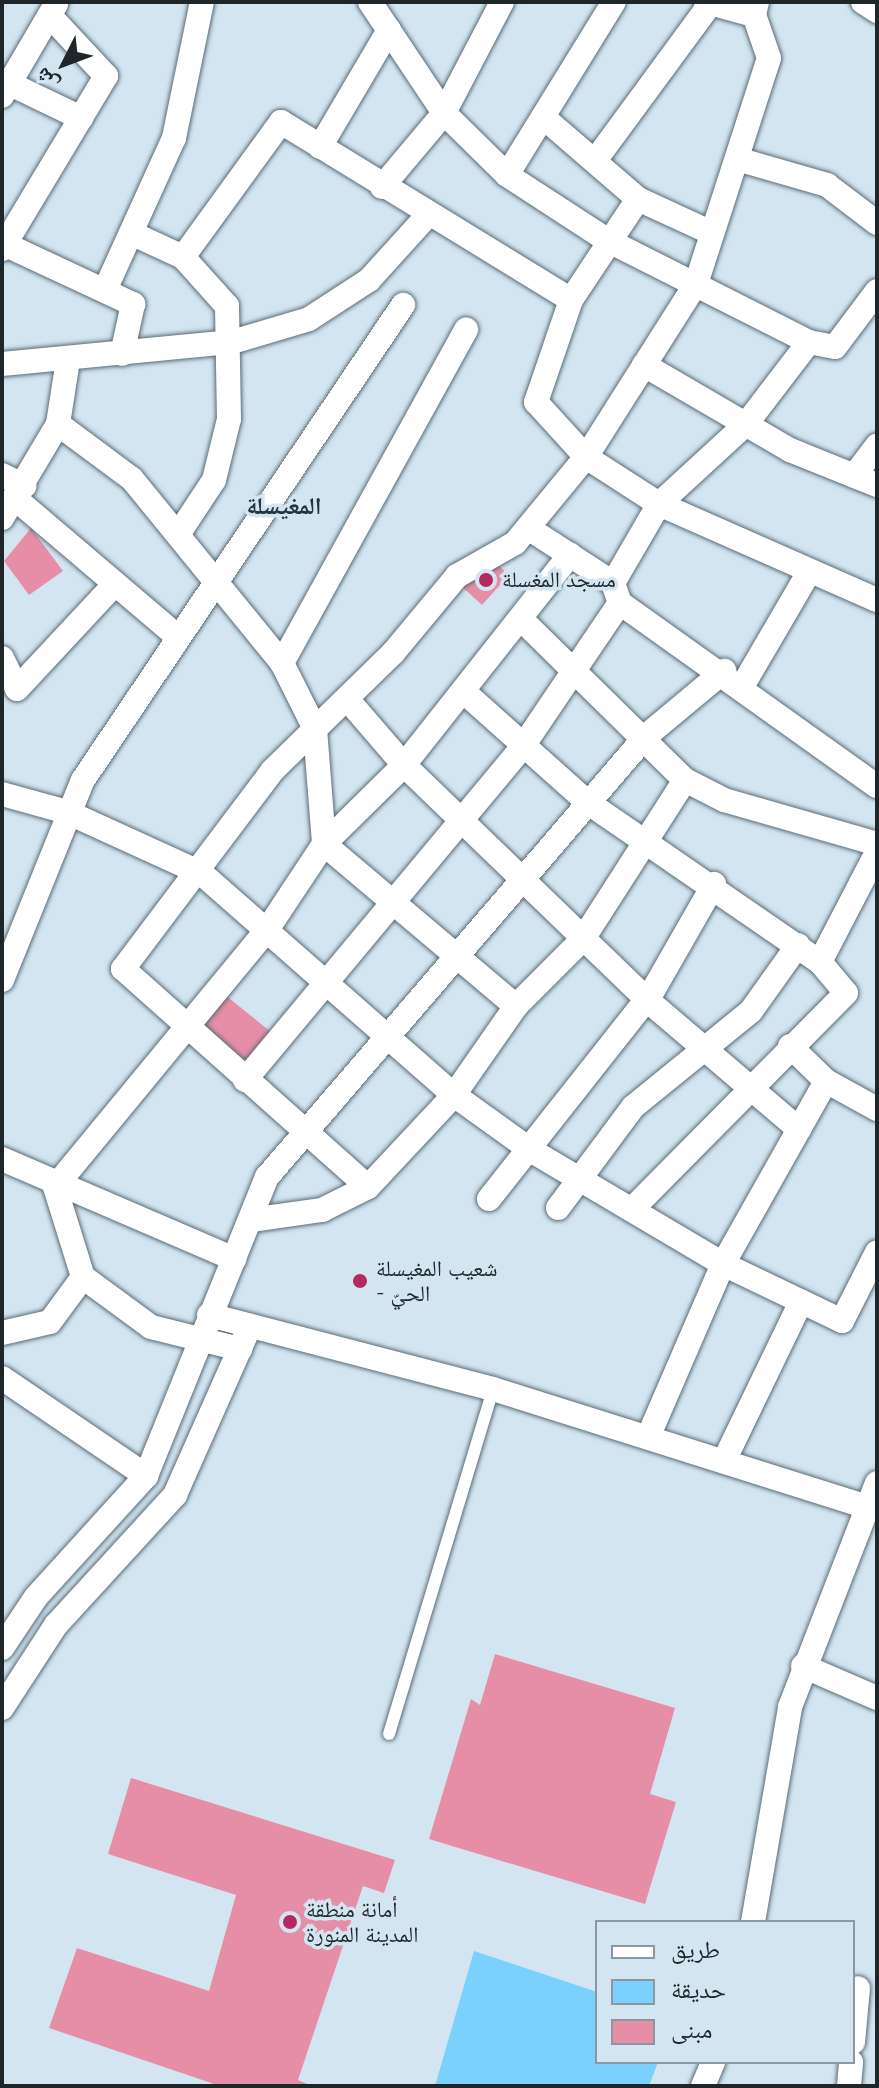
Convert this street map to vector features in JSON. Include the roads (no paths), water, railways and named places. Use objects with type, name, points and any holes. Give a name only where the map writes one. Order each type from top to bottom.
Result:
[{"type":"street","points":[[105,290],[174,138],[202,2]]},
{"type":"street","points":[[370,2],[444,113],[507,175],[607,240],[809,342],[835,347],[877,291]]},
{"type":"street","points":[[382,187],[444,113],[502,2]]},
{"type":"street","points":[[507,175],[614,2]]},
{"type":"street","points":[[863,2],[877,11]]},
{"type":"street","points":[[368,1187],[302,1132],[123,969],[201,873],[272,771],[348,700],[457,576],[515,543],[586,457],[696,284],[769,58],[755,9],[708,3],[597,158]]},
{"type":"street","points":[[81,118],[5,87],[53,9],[106,76],[81,118],[3,245],[133,304],[122,354]]},
{"type":"street","points":[[320,147],[389,30]]},
{"type":"street","points":[[543,117],[597,158],[638,199],[712,233]]},
{"type":"street","points":[[183,257],[281,122],[382,187],[571,300]]},
{"type":"street","points":[[737,159],[827,185],[877,223]]},
{"type":"street","points":[[638,199],[607,240],[571,300],[536,402],[586,457],[659,504],[877,600]]},
{"type":"street","points":[[2,364],[232,342],[309,319],[369,280],[428,215]]},
{"type":"street","points":[[131,233],[183,257],[227,306],[232,342],[229,419],[214,480],[179,533]]},
{"type":"street","points":[[2,980],[67,812],[178,637],[403,305]]},
{"type":"street","points":[[282,663],[466,329]]},
{"type":"street","points":[[245,1080],[391,900],[462,821],[523,746],[576,667],[659,504],[747,423],[809,342]]},
{"type":"street","points":[[15,501],[58,424],[68,360]]},
{"type":"street","points":[[644,365],[747,423],[866,480],[877,446]]},
{"type":"street","points":[[58,424],[132,479],[179,533],[213,587],[282,663],[315,729],[324,844],[516,1006]]},
{"type":"street","points":[[2,475],[15,501],[178,637]]},
{"type":"street","points":[[528,528],[570,555],[616,593],[877,786]]},
{"type":"street","points":[[55,1187],[269,927],[324,844],[404,765],[524,622],[570,555]]},
{"type":"street","points":[[2,1648],[36,1597],[146,1476],[267,1177],[385,1030],[525,881],[587,802],[646,736],[734,678],[809,572]]},
{"type":"street","points":[[2,658],[17,689],[115,584]]},
{"type":"street","points":[[524,622],[576,667],[646,736],[685,780],[724,800],[877,844]]},
{"type":"street","points":[[463,691],[587,802],[645,844],[714,884],[798,945],[820,962],[846,993],[748,1088],[631,1210]]},
{"type":"street","points":[[348,700],[404,765],[646,999],[799,1129]]},
{"type":"street","points":[[251,1220],[322,1210],[368,1187],[454,1095],[516,1006],[583,939],[685,780]]},
{"type":"street","points":[[2,794],[67,812],[201,873],[269,927],[454,1095],[532,1151],[723,1264],[842,1321],[877,1252]]},
{"type":"street","points":[[820,962],[877,852]]},
{"type":"street","points":[[489,1199],[532,1151],[646,999],[714,884]]},
{"type":"street","points":[[558,1208],[582,1181],[633,1107],[709,1051],[751,1011],[798,945]]},
{"type":"street","points":[[790,1046],[826,1081],[877,1109]]},
{"type":"street","points":[[649,1435],[723,1264],[826,1081]]},
{"type":"street","points":[[2,1159],[55,1187],[134,1212],[234,1259]]},
{"type":"street","points":[[55,1187],[83,1277],[151,1327],[200,1342],[240,1349]]},
{"type":"street","points":[[2,1333],[50,1322],[83,1277]]},
{"type":"street","points":[[724,1461],[801,1302]]},
{"type":"street","points":[[209,1315],[493,1389],[649,1435],[872,1508]]},
{"type":"street","points":[[2,1708],[56,1625],[175,1495],[250,1326]]},
{"type":"street","points":[[2,1378],[146,1476]]},
{"type":"street","points":[[753,1920],[803,1666],[872,1508],[877,1483]]},
{"type":"street","points":[[803,1666],[877,1698]]},
{"type":"street","points":[[855,2031],[863,1988]]},
{"type":"street","points":[[703,2086],[712,2064]]},
{"type":"street","points":[[723,2086],[727,2064]]},
{"type":"street","points":[[849,2086],[851,2064]]},
{"type":"lane","points":[[389,1734],[493,1389]]},
{"type":"place","name":"مسجد المغسلة","points":[[486,580]]},
{"type":"place","name":"شعيب المغيسلة - الحيّ","points":[[360,1281]]},
{"type":"place","name":"أمانة منطقة المدينة المنورة","points":[[290,1922]]},
{"type":"district","name":"المغيسلة","points":[[284,506]]}]
